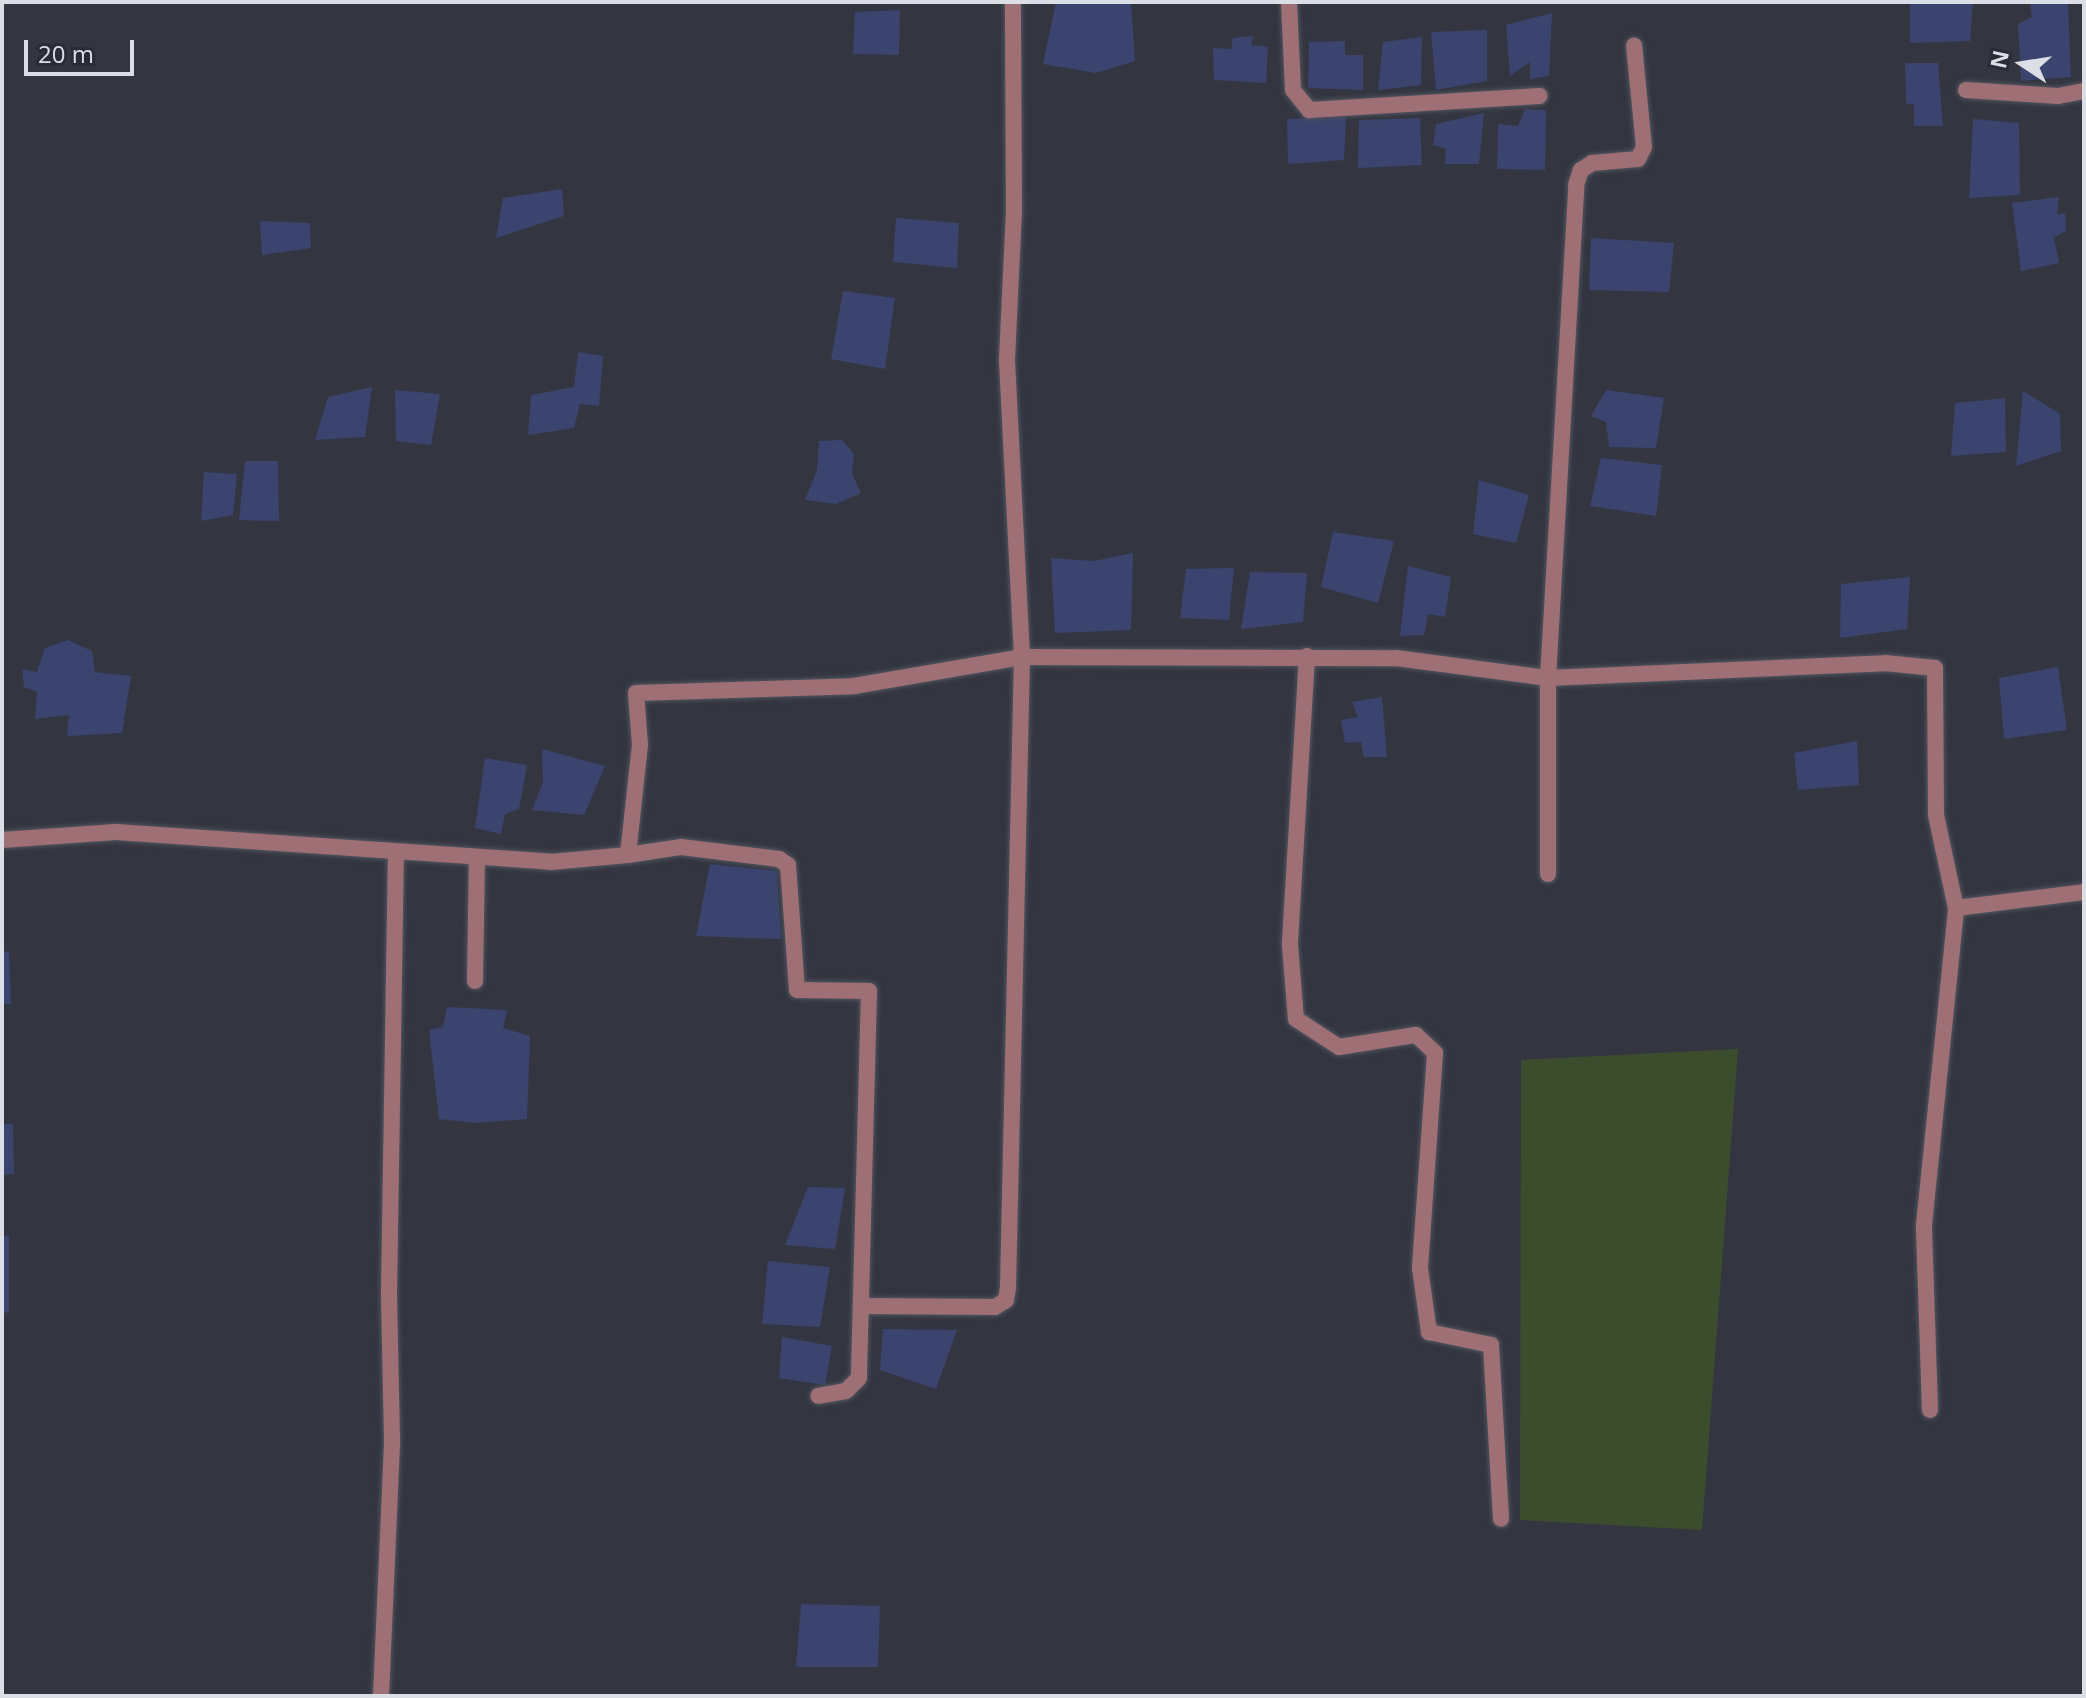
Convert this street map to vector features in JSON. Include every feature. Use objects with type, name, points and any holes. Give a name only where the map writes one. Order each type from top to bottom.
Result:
[{"type":"street","points":[[862,1306],[995,1307],[1006,1300],[1022,657],[1007,359],[1014,213],[1013,2]]},
{"type":"street","points":[[1289,2],[1293,90],[1309,110],[1540,96]]},
{"type":"street","points":[[1548,874],[1548,678],[1576,185],[1581,170],[1592,163],[1638,159],[1644,147],[1634,45]]},
{"type":"street","points":[[1966,90],[2058,96],[2084,91]]},
{"type":"street","points":[[1307,656],[1290,945],[1296,1019],[1339,1047],[1416,1035],[1435,1053],[1420,1268],[1429,1332],[1491,1345],[1501,1519]]},
{"type":"street","points":[[628,855],[640,745],[636,693],[854,686],[1022,657],[1396,658],[1548,678],[1885,663],[1935,668],[1936,815],[1956,908],[1924,1225],[1930,1410]]},
{"type":"street","points":[[2,840],[116,832],[551,862],[681,847],[779,859],[788,865],[797,990],[869,991],[859,1378],[846,1391],[818,1396]]},
{"type":"street","points":[[381,1696],[392,1439],[389,1294],[396,852]]},
{"type":"street","points":[[475,981],[477,857]]},
{"type":"street","points":[[1956,908],[2084,892]]},
{"type":"green space","points":[[1738,1049],[1702,1530],[1520,1520],[1521,1060]]},
{"type":"building","points":[[1056,2],[1131,2],[1135,61],[1096,73],[1043,64]]},
{"type":"building","points":[[1910,2],[1973,2],[1970,41],[1910,43]]},
{"type":"building","points":[[2030,3],[2068,3],[2071,77],[2021,81],[2018,24],[2032,17]]},
{"type":"building","points":[[900,10],[899,55],[853,54],[855,12]]},
{"type":"building","points":[[1552,13],[1549,76],[1530,79],[1530,62],[1510,76],[1506,25]]},
{"type":"building","points":[[1487,30],[1487,81],[1436,90],[1431,32]]},
{"type":"building","points":[[1253,36],[1251,45],[1268,47],[1266,83],[1214,80],[1213,48],[1231,49],[1233,38]]},
{"type":"building","points":[[1422,37],[1421,85],[1378,90],[1383,42]]},
{"type":"building","points":[[1345,41],[1345,55],[1363,55],[1363,90],[1308,88],[1309,42]]},
{"type":"building","points":[[1905,63],[1938,63],[1943,126],[1914,126],[1914,105],[1906,103]]},
{"type":"building","points":[[1525,109],[1546,110],[1545,170],[1497,169],[1498,124],[1518,126]]},
{"type":"building","points":[[1484,113],[1479,164],[1445,164],[1446,149],[1433,145],[1436,124]]},
{"type":"building","points":[[1346,117],[1344,160],[1288,164],[1287,119]]},
{"type":"building","points":[[1420,118],[1422,165],[1358,168],[1359,120]]},
{"type":"building","points":[[1973,119],[2019,123],[2020,195],[1969,198]]},
{"type":"building","points":[[562,189],[564,216],[496,238],[503,198]]},
{"type":"building","points":[[2059,197],[2057,215],[2065,213],[2066,231],[2054,237],[2059,263],[2021,271],[2012,203]]},
{"type":"building","points":[[896,218],[959,223],[957,268],[893,262]]},
{"type":"building","points":[[260,221],[310,223],[311,248],[262,255]]},
{"type":"building","points":[[1591,238],[1674,243],[1669,292],[1589,290]]},
{"type":"building","points":[[843,291],[895,298],[885,369],[831,359]]},
{"type":"building","points":[[578,352],[603,356],[599,406],[580,404],[574,428],[528,435],[531,395],[574,387]]},
{"type":"building","points":[[372,387],[365,437],[315,440],[328,397]]},
{"type":"building","points":[[395,390],[440,394],[431,445],[396,441]]},
{"type":"building","points":[[1606,390],[1664,398],[1656,448],[1609,447],[1606,422],[1591,416]]},
{"type":"building","points":[[2023,391],[2060,414],[2061,451],[2016,466]]},
{"type":"building","points":[[2005,398],[2006,452],[1951,456],[1955,403]]},
{"type":"building","points":[[842,440],[854,454],[852,474],[861,493],[836,504],[805,500],[817,470],[819,441]]},
{"type":"building","points":[[1601,458],[1662,465],[1656,516],[1590,506]]},
{"type":"building","points":[[245,461],[278,461],[279,521],[239,520]]},
{"type":"building","points":[[204,472],[237,474],[233,515],[201,521]]},
{"type":"building","points":[[1479,480],[1529,495],[1516,543],[1473,534]]},
{"type":"building","points":[[1333,532],[1394,541],[1378,603],[1321,587]]},
{"type":"building","points":[[1133,553],[1131,630],[1055,633],[1051,558],[1094,561]]},
{"type":"building","points":[[1408,566],[1451,577],[1445,617],[1428,614],[1424,635],[1400,636]]},
{"type":"building","points":[[1234,568],[1229,620],[1180,618],[1186,569]]},
{"type":"building","points":[[1250,572],[1307,573],[1303,622],[1241,629]]},
{"type":"building","points":[[1910,577],[1907,629],[1840,638],[1841,584]]},
{"type":"building","points":[[68,640],[92,651],[95,672],[131,676],[122,733],[67,736],[69,715],[35,719],[37,692],[24,687],[22,669],[37,672],[45,648]]},
{"type":"building","points":[[2058,667],[2067,730],[2004,739],[1999,678]]},
{"type":"building","points":[[1382,697],[1387,757],[1364,757],[1361,742],[1345,743],[1341,720],[1358,717],[1352,702]]},
{"type":"building","points":[[1857,741],[1859,785],[1798,790],[1794,753]]},
{"type":"building","points":[[542,749],[605,766],[584,815],[532,810],[543,782]]},
{"type":"building","points":[[485,758],[527,765],[519,809],[505,814],[501,834],[475,828]]},
{"type":"building","points":[[710,864],[777,871],[781,939],[696,936]]},
{"type":"building","points":[[2,951],[9,952],[11,1004],[2,1004]]},
{"type":"building","points":[[447,1007],[507,1010],[503,1028],[530,1036],[527,1119],[476,1123],[439,1119],[429,1030],[443,1027]]},
{"type":"building","points":[[2,1124],[13,1124],[14,1174],[2,1175]]},
{"type":"building","points":[[808,1187],[845,1188],[835,1249],[785,1245]]},
{"type":"building","points":[[9,1235],[9,1313],[2,1312],[2,1236]]},
{"type":"building","points":[[768,1261],[830,1267],[820,1327],[762,1324]]},
{"type":"building","points":[[883,1329],[957,1330],[936,1389],[880,1370]]},
{"type":"building","points":[[782,1337],[832,1346],[825,1385],[779,1378]]},
{"type":"building","points":[[801,1604],[880,1606],[878,1667],[796,1667]]}]
